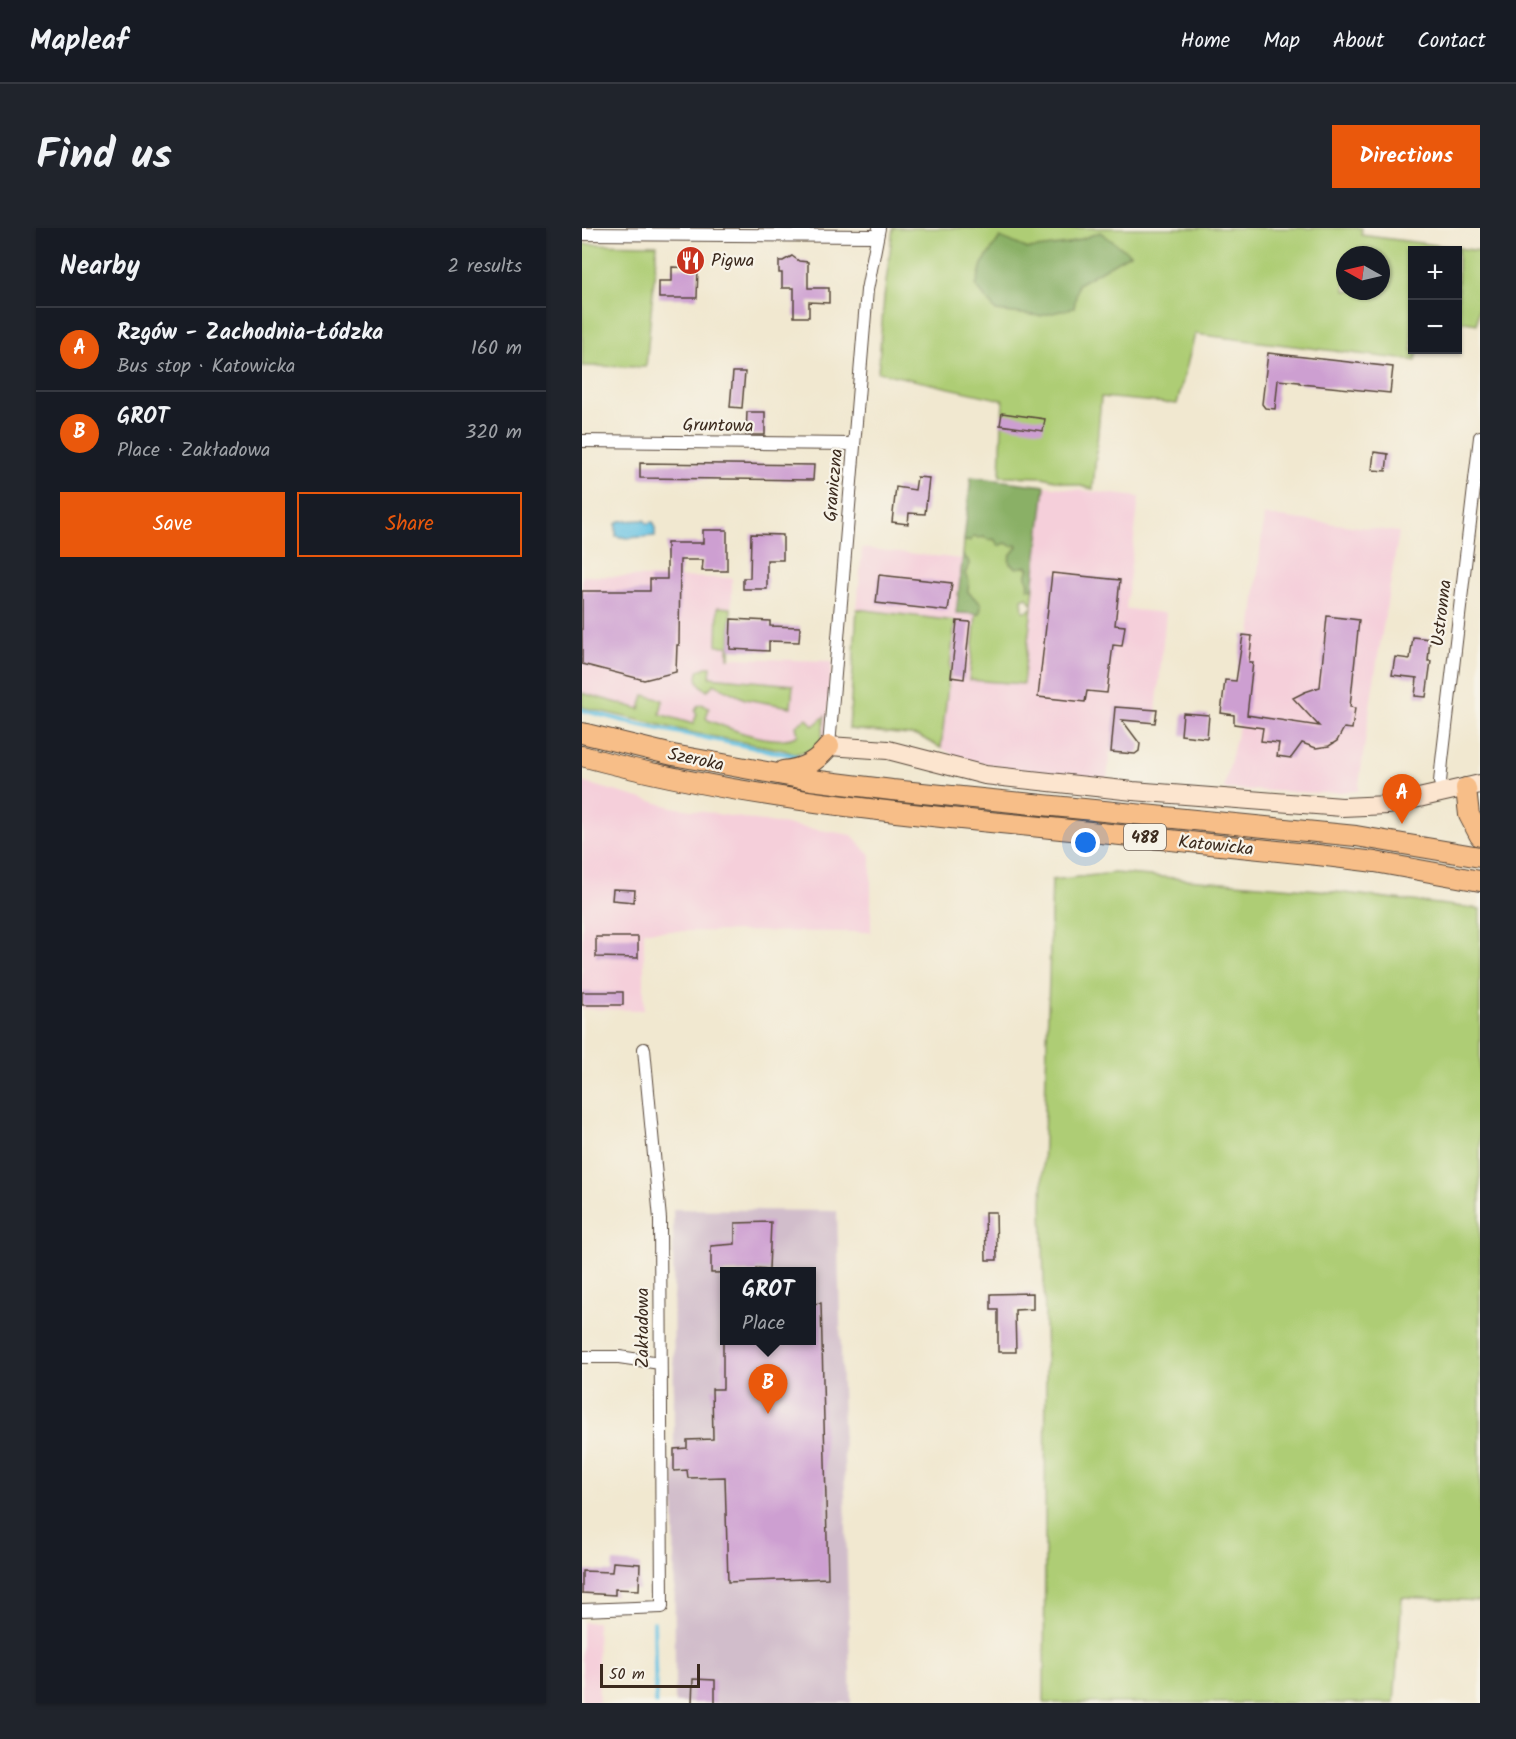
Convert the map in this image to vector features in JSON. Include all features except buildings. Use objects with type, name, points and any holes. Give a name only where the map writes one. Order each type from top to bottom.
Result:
[{"type":"main road","name":"Szeroka","points":[[582,733],[673,755],[811,780]]},
{"type":"main road","points":[[767,772],[807,766],[819,758],[830,746]]},
{"type":"main road","name":"Szeroka","points":[[582,756],[676,779],[808,802]]},
{"type":"main road","name":"Katowicka","points":[[811,780],[1356,836],[1480,857]]},
{"type":"main road","points":[[1473,786],[1469,815],[1480,836]]},
{"type":"main road","name":"Katowicka","points":[[808,802],[896,813],[1318,855],[1375,862],[1480,881]]},
{"type":"street","points":[[582,234],[878,232]]},
{"type":"street","name":"Graniczna","points":[[830,746],[867,290],[878,232]]},
{"type":"street","name":"Ustronna","points":[[1444,793],[1440,782],[1442,761],[1480,437]]},
{"type":"street","name":"Gruntowa","points":[[582,441],[854,444]]},
{"type":"street","points":[[830,746],[897,752],[985,775],[1247,801],[1364,807],[1388,805],[1473,786]]},
{"type":"street","name":"Zakładowa","points":[[582,1610],[662,1607],[660,1219],[644,1049]]},
{"type":"street","points":[[582,1357],[619,1357],[660,1364]]},
{"type":"shaded area","points":[[1045,486],[1139,497],[1126,609],[1166,613],[1156,712],[1115,707],[1107,779],[1014,769],[962,760],[941,748],[955,621],[857,609],[862,548],[962,559],[957,613],[1030,620]]},
{"type":"shaded area","points":[[1264,515],[1399,532],[1358,791],[1322,793],[1224,789],[1243,709]]},
{"type":"shaded area","points":[[582,576],[732,578],[731,658],[832,661],[826,736],[790,743],[710,732],[582,697]]},
{"type":"shaded area","points":[[582,782],[672,807],[852,835],[871,856],[871,932],[644,931],[644,1010],[582,1009]]},
{"type":"shaded area","points":[[673,1209],[837,1211],[851,1703],[675,1703]]},
{"type":"shaded area","points":[[582,1622],[597,1622],[599,1703],[582,1703]]},
{"type":"green space","points":[[893,228],[1362,228],[1361,235],[1443,246],[1408,246],[1408,354],[1417,354],[1416,361],[1195,334],[1177,404],[1101,397],[1093,489],[1043,477],[1000,476],[1003,400],[878,372]]},
{"type":"green space","points":[[1100,232],[1130,254],[1078,284],[1074,308],[1040,316],[996,311],[976,286],[982,264],[1000,237],[1028,249],[1068,244]]},
{"type":"green space","points":[[582,244],[657,245],[646,367],[582,366]]},
{"type":"green space","points":[[1462,249],[1480,251],[1477,324],[1462,322]]},
{"type":"green space","points":[[971,477],[1045,486],[1033,589],[1028,588],[1029,583],[1026,577],[1029,568],[1026,566],[1017,568],[1010,564],[1010,556],[1017,547],[1016,545],[1011,546],[1006,543],[999,546],[994,539],[975,536],[969,541],[964,541]]},
{"type":"green space","points":[[975,536],[1006,542],[1011,546],[1015,545],[1017,547],[1010,556],[1010,564],[1029,568],[1028,588],[1034,587],[1032,605],[1027,597],[1022,599],[1023,611],[1028,611],[1032,607],[1023,684],[969,680],[976,615],[980,614],[981,604],[968,592],[965,574],[969,564],[963,555],[964,541],[969,541]]},
{"type":"green space","points":[[963,555],[969,564],[965,574],[969,581],[968,592],[981,604],[980,614],[956,613]]},
{"type":"green space","points":[[718,607],[731,608],[730,658],[728,658],[728,646],[717,646]]},
{"type":"green space","points":[[857,609],[955,621],[941,748],[919,736],[849,729]]},
{"type":"green space","points":[[711,667],[710,677],[793,685],[791,707],[745,699],[714,684],[707,691],[697,679],[699,670]]},
{"type":"green space","points":[[582,693],[640,709],[644,695],[663,700],[660,714],[693,724],[697,706],[702,704],[709,708],[706,718],[708,720],[740,732],[766,738],[789,738],[798,735],[796,726],[807,718],[813,726],[825,716],[820,748],[794,754],[784,750],[694,733],[582,707]]},
{"type":"green space","points":[[1114,873],[1318,890],[1480,909],[1480,1601],[1402,1597],[1394,1703],[1044,1703],[1046,1363],[1042,1203],[1052,880]]},
{"type":"water","points":[[644,520],[647,523],[653,522],[655,536],[627,538],[616,536],[616,524],[619,521]]},
{"type":"waterway","points":[[582,710],[636,724],[796,756]]},
{"type":"waterway","points":[[654,1622],[656,1703]]},
{"type":"place","name":"Pigwa","points":[[690,260]]},
{"type":"place","name":"Rzgów - Zachodnia-Łódzka","points":[[1402,824]]},
{"type":"place","name":"GROT","points":[[768,1414]]}]
